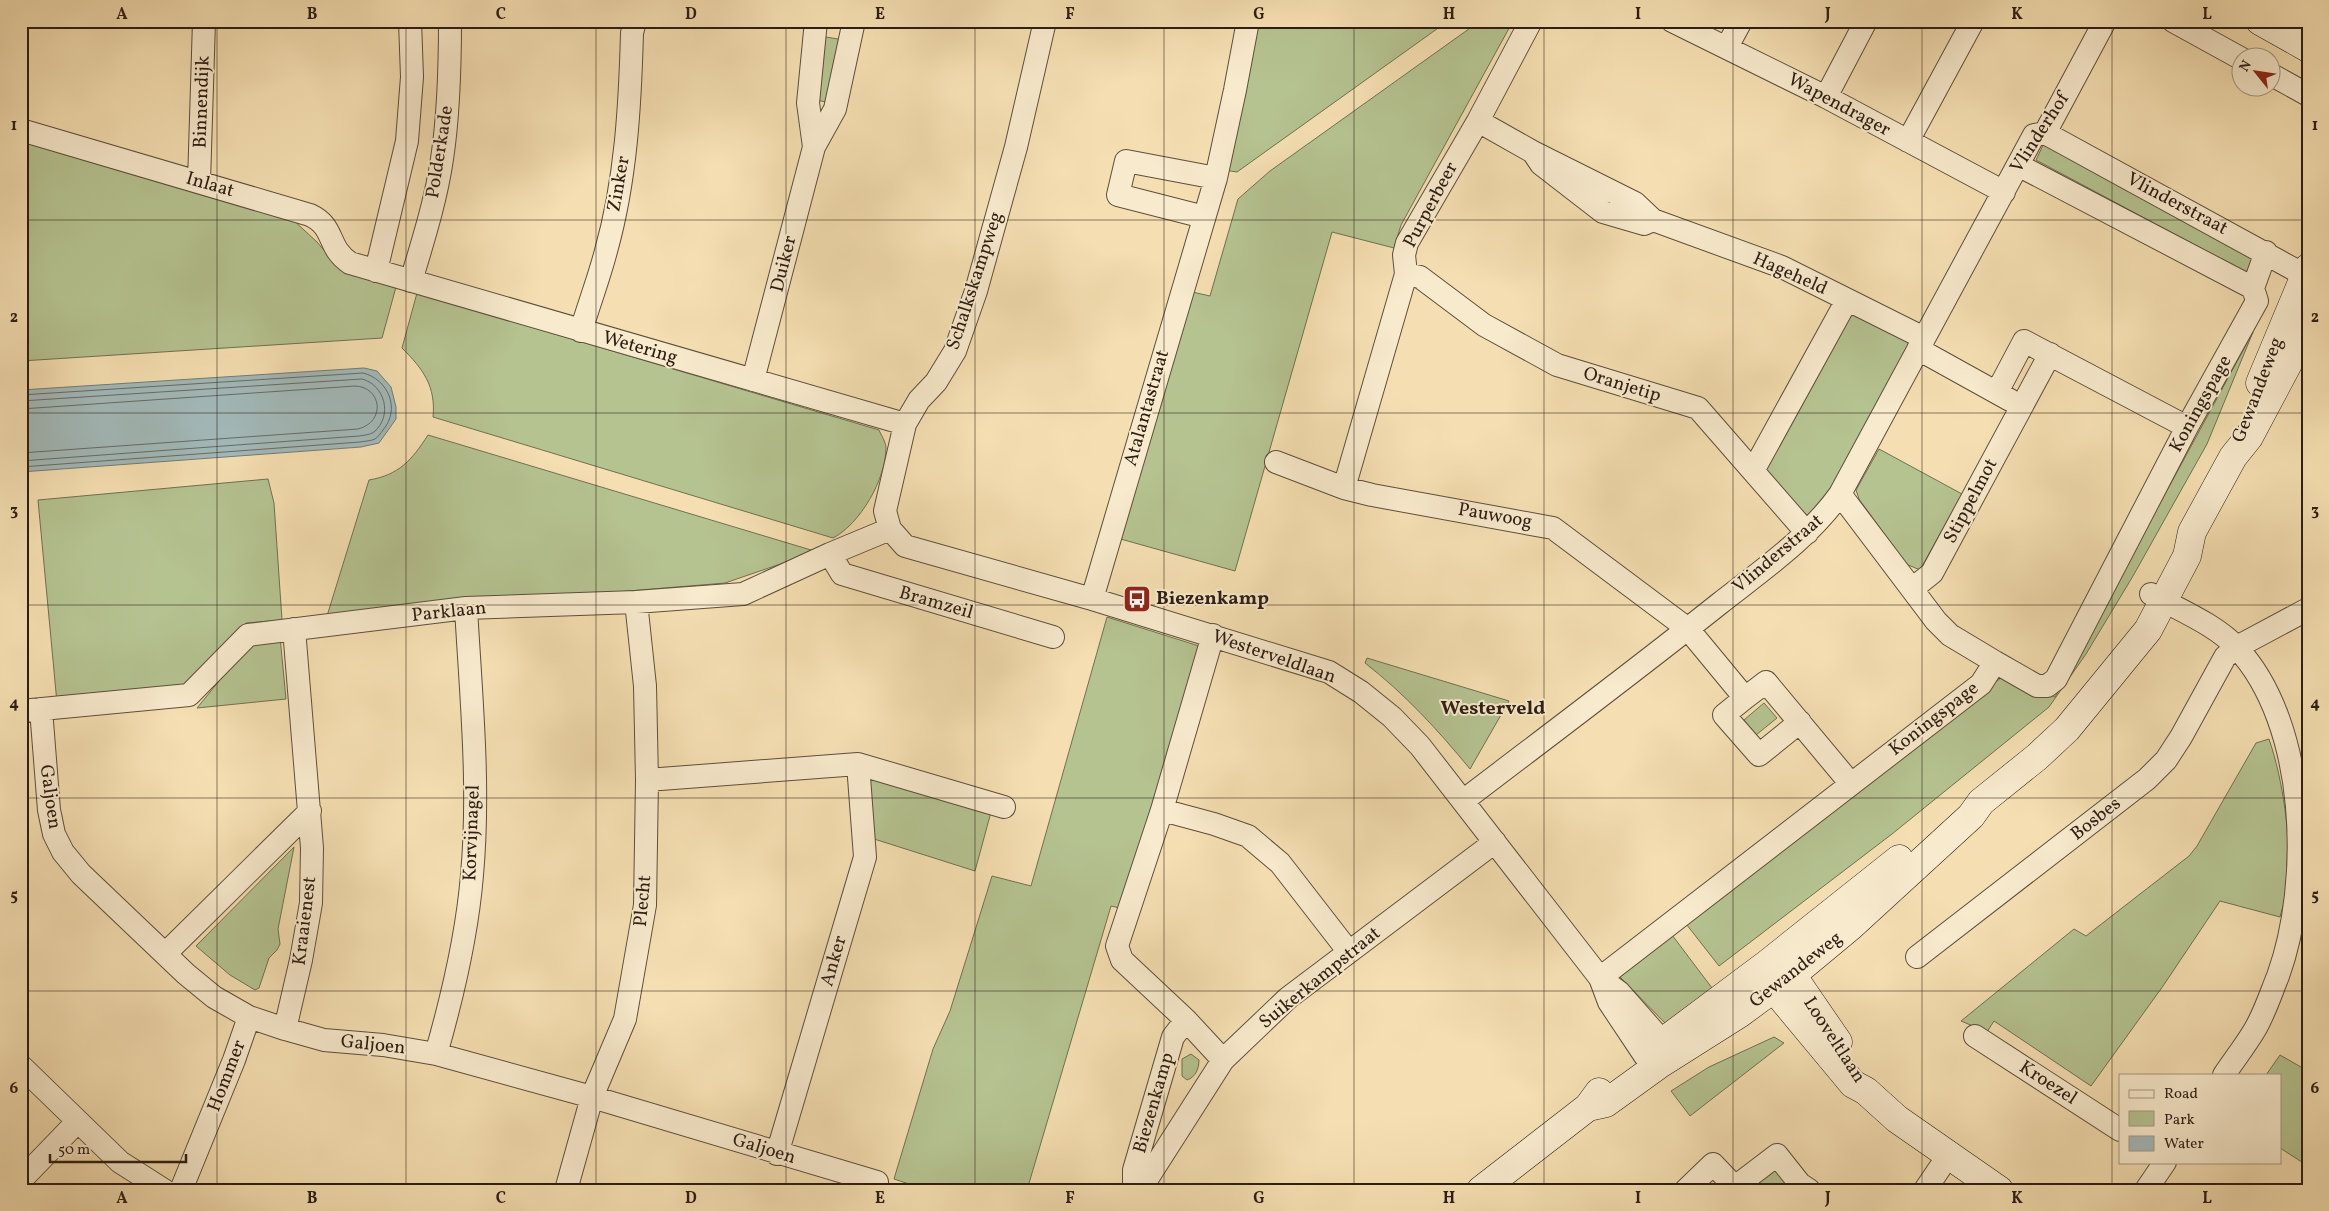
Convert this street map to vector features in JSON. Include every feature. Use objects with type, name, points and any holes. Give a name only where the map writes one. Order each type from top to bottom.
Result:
[{"type":"street","name":"Binnendijk","points":[[200,182],[204,21]]},
{"type":"street","name":"Polderkade","points":[[376,271],[407,141],[412,77],[410,21]]},
{"type":"street","name":"Polderkade","points":[[411,281],[429,219],[442,159],[450,89],[450,21]]},
{"type":"street","name":"Duiker","points":[[814,147],[808,103],[816,21]]},
{"type":"street","name":"Duiker","points":[[753,380],[814,147],[835,109],[854,21]]},
{"type":"street","name":"Schalkskampweg","points":[[890,529],[885,511],[906,424],[919,400],[936,382],[955,350],[976,291],[1016,147],[1045,21]]},
{"type":"street","name":"Atalantastraat","points":[[1092,598],[1216,178],[1248,21]]},
{"type":"street","name":"Purperbeer","points":[[1344,488],[1406,274],[1404,255],[1407,244],[1478,121],[1530,21]]},
{"type":"street","name":"Wapendrager","points":[[1672,21],[1826,97],[2004,192]]},
{"type":"street","points":[[1727,48],[1741,21]]},
{"type":"street","points":[[1826,97],[1866,21]]},
{"type":"street","points":[[1908,141],[1973,21]]},
{"type":"street","name":"Vlinderhof","points":[[2004,192],[2034,135],[2045,133],[2105,21]]},
{"type":"street","points":[[2173,21],[2232,53]]},
{"type":"street","points":[[2260,21],[2308,48]]},
{"type":"street","name":"Zinker","points":[[581,331],[606,251],[621,183],[630,106],[632,25]]},
{"type":"street","points":[[2282,81],[2308,95]]},
{"type":"street","name":"Hageheld","points":[[1478,121],[1533,152],[1541,164],[1603,212],[1644,224],[1653,220],[1782,267],[1847,300],[1921,343]]},
{"type":"street","name":"Inlaat","points":[[21,130],[320,219],[327,227],[339,256],[350,263],[376,271]]},
{"type":"street","name":"Vlinderstraat","points":[[2045,133],[2306,273]]},
{"type":"street","points":[[1204,217],[1118,195],[1126,161],[1216,178]]},
{"type":"street","name":"Vlinderstraat","points":[[2018,165],[2253,288]]},
{"type":"street","name":"Vlinderstraat","points":[[1463,801],[1688,629],[1807,533],[1826,514],[1840,494],[2004,192]]},
{"type":"street","name":"Koningspage","points":[[1600,978],[1981,684],[1995,662],[2037,686],[2047,686],[2056,679],[2187,427],[2257,302],[2253,288],[2266,252]]},
{"type":"street","name":"Wetering","points":[[376,271],[906,424]]},
{"type":"street","name":"Gewandeweg","points":[[2233,457],[2240,432],[2306,273]]},
{"type":"street","name":"Oranjetip","points":[[1406,274],[1420,278],[1484,325],[1557,364],[1698,408],[1807,533]]},
{"type":"street","points":[[1753,471],[1847,300]]},
{"type":"street","name":"Gewandeweg","points":[[1481,1190],[1588,1107],[1606,1103],[1656,1054],[1778,976],[1851,926],[1971,816],[1981,802],[2037,757],[2067,729],[2148,630],[2157,598],[2187,556],[2192,532],[2233,457],[2249,437],[2308,326]]},
{"type":"street","points":[[1996,392],[2024,341],[2187,427]]},
{"type":"street","points":[[1921,343],[2021,406]]},
{"type":"street","name":"Stippelmot","points":[[1912,589],[1932,573],[2050,354]]},
{"type":"street","name":"Pauwoog","points":[[1276,462],[1344,488],[1553,528],[1688,629],[1745,698]]},
{"type":"street","points":[[1840,494],[1936,621],[1950,635],[1995,662]]},
{"type":"street","name":"Westerveldlaan","points":[[890,529],[905,546],[1092,598],[1329,672],[1361,692],[1392,717],[1420,746],[1600,978],[1619,992],[1656,1054]]},
{"type":"street","name":"Parklaan","points":[[31,710],[189,695],[248,635],[466,608],[636,602],[743,594],[890,529]]},
{"type":"street","name":"Bramzeil","points":[[830,554],[842,574],[1053,637]]},
{"type":"street","points":[[2157,598],[2211,627],[2237,647],[2268,691],[2284,735],[2304,839],[2292,925],[2278,975],[2254,1031],[2225,1074]]},
{"type":"street","name":"Plecht","points":[[566,1190],[592,1097],[625,1019],[645,905],[647,780],[645,686],[636,602]]},
{"type":"street","name":"Korvijnagel","points":[[436,1054],[455,986],[472,876],[474,759],[466,608]]},
{"type":"street","name":"Bosbes","points":[[1917,957],[2147,779],[2166,760],[2181,737],[2225,657],[2237,647],[2308,609]]},
{"type":"street","name":"Kraaienest","points":[[285,1029],[301,960],[311,902],[312,848],[310,810],[294,629]]},
{"type":"street","points":[[1213,635],[1162,810],[1117,946],[1122,960],[1186,1020],[1223,1060]]},
{"type":"street","points":[[1800,722],[1759,755],[1724,715],[1766,682],[1800,722],[1851,784]]},
{"type":"street","name":"Galjoen","points":[[31,710],[54,834],[63,852],[81,874],[165,954],[214,997],[249,1016],[324,1040],[383,1045],[436,1054],[592,1097],[777,1154],[877,1182]]},
{"type":"street","points":[[647,780],[858,764],[1004,807]]},
{"type":"street","name":"Anker","points":[[777,1154],[865,856],[858,764]]},
{"type":"street","points":[[165,954],[310,810]]},
{"type":"street","points":[[1162,810],[1214,824],[1248,836],[1280,863],[1349,952]]},
{"type":"street","name":"Suikerkampstraat","points":[[1140,1190],[1223,1060],[1288,998],[1494,842]]},
{"type":"street","name":"Looveltlaan","points":[[1778,976],[1861,1076],[1866,1091],[1897,1119],[1999,1190]]},
{"type":"street","name":"Hommer","points":[[181,1190],[234,1060],[249,1016]]},
{"type":"street","name":"Biezenkamp","points":[[1134,1190],[1134,1170],[1173,1037],[1186,1020]]},
{"type":"street","name":"Kroezel","points":[[1975,1036],[2119,1129]]},
{"type":"street","points":[[21,1066],[120,1162],[164,1190]]},
{"type":"street","points":[[21,1180],[77,1122]]},
{"type":"street","points":[[1686,1190],[1713,1164],[1735,1187],[1777,1155],[1802,1188]]},
{"type":"street","points":[[1925,1190],[1948,1156]]},
{"type":"street","points":[[2146,1190],[2164,1164]]},
{"type":"green space","points":[[1253,21],[1448,21],[1237,172],[1224,170]]},
{"type":"green space","points":[[1480,21],[1513,21],[1401,225],[1394,248],[1332,232],[1235,571],[1117,538],[1188,291],[1210,296],[1238,199],[1270,171]]},
{"type":"green space","points":[[820,36],[844,40],[826,102],[816,100]]},
{"type":"green space","points":[[21,136],[291,218],[317,242],[342,271],[396,287],[382,338],[21,361]]},
{"type":"green space","points":[[2044,143],[2254,252],[2251,275],[2036,160]]},
{"type":"green space","points":[[417,293],[879,430],[886,448],[882,473],[862,512],[833,538],[433,417],[430,387],[422,371],[402,348]]},
{"type":"green space","points":[[1851,310],[1916,339],[1842,479],[1805,518],[1766,469]]},
{"type":"green space","points":[[2253,332],[2207,444],[2133,576],[2086,654],[2049,707],[1892,834],[1719,966],[1683,920],[1908,746],[2001,678],[2011,675],[2055,697]]},
{"type":"green space","points":[[428,435],[811,550],[795,559],[725,583],[327,616],[369,480],[389,474],[404,465]]},
{"type":"green space","points":[[1879,449],[1962,494],[1920,570],[1906,564],[1859,499],[1856,490]]},
{"type":"green space","points":[[268,479],[274,503],[282,620],[246,623],[190,689],[57,703],[38,500]]},
{"type":"green space","points":[[1107,617],[1199,646],[1199,655],[1120,908],[1111,906],[1027,1190],[927,1190],[894,1179],[933,1049],[950,1011],[992,876],[1031,886]]},
{"type":"green space","points":[[280,637],[286,699],[197,708],[251,642]]},
{"type":"green space","points":[[1367,658],[1509,701],[1470,769],[1420,713],[1394,687],[1365,663]]},
{"type":"green space","points":[[1764,703],[1777,718],[1756,735],[1744,720]]},
{"type":"green space","points":[[2269,739],[2282,790],[2287,827],[2288,885],[2280,917],[2220,901],[2163,986],[2091,1086],[1994,1021],[1987,1032],[1961,1021],[2074,929],[2086,936],[2189,856],[2197,846],[2256,743]]},
{"type":"green space","points":[[867,773],[991,812],[975,871],[871,838]]},
{"type":"green space","points":[[294,847],[278,929],[280,944],[269,958],[259,988],[255,990],[230,975],[196,946]]},
{"type":"green space","points":[[1669,931],[1712,988],[1666,1024],[1618,975]]},
{"type":"green space","points":[[1774,1037],[1784,1043],[1690,1116],[1671,1091],[1709,1067]]},
{"type":"green space","points":[[1191,1054],[1199,1060],[1195,1074],[1187,1080],[1182,1076],[1182,1059]]},
{"type":"green space","points":[[2280,1055],[2308,1071],[2308,1166],[2282,1149],[2282,1074],[2267,1074]]},
{"type":"green space","points":[[1775,1166],[1788,1182],[1783,1190],[1744,1190]]},
{"type":"water","points":[[364,368],[377,371],[391,387],[396,407],[396,419],[379,443],[361,447],[21,472],[21,390]]},
{"type":"place","name":"Biezenkamp","points":[[1137,599]]},
{"type":"district","name":"Westerveld","points":[[1493,709]]}]
